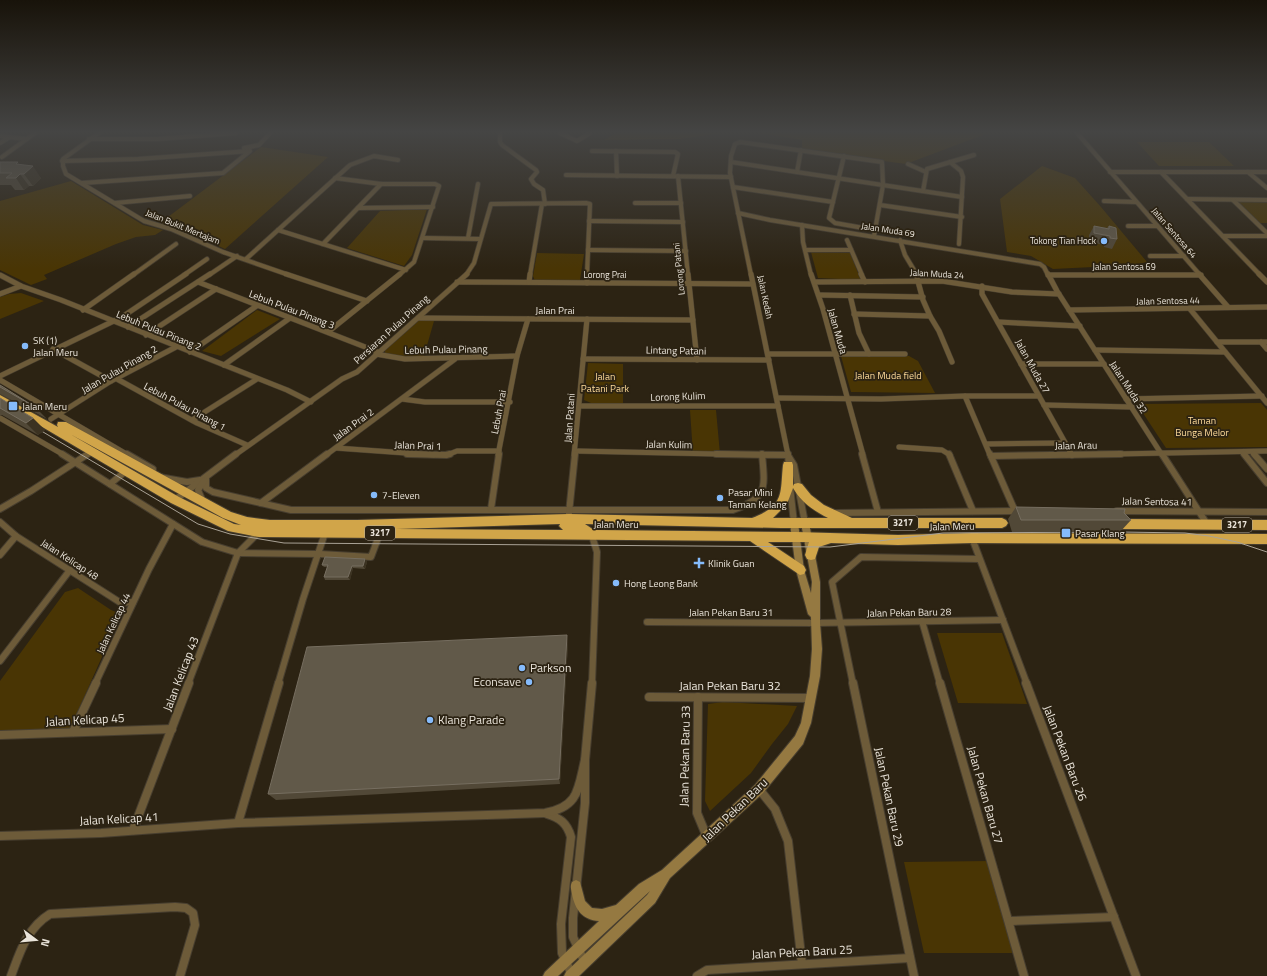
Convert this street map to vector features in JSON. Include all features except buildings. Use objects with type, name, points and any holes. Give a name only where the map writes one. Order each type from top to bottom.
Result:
[{"type":"highway","name":"Jalan Meru","points":[[0,391],[55,417],[153,476],[179,497],[203,503],[237,519],[270,525],[451,523],[569,514],[714,522],[1002,523]]},
{"type":"highway","name":"Jalan Meru","points":[[0,398],[126,471],[179,497],[232,528],[258,532],[802,537],[898,540],[972,538],[1267,539]]},
{"type":"highway","points":[[714,522],[752,523],[771,514],[782,502],[786,493],[788,460]]},
{"type":"highway","points":[[798,487],[802,495],[829,513],[840,519],[858,523]]},
{"type":"highway","points":[[483,521],[575,526],[589,530],[592,536]]},
{"type":"highway","name":"3217","points":[[1120,524],[1267,525]]},
{"type":"highway","points":[[753,537],[800,570]]},
{"type":"highway","points":[[811,555],[814,544],[830,538]]},
{"type":"street","name":"Jalan Bukit Mertajam","points":[[73,179],[144,221],[171,229],[237,256],[367,301]]},
{"type":"street","points":[[82,184],[152,179]]},
{"type":"street","points":[[246,259],[334,179]]},
{"type":"street","points":[[328,332],[414,262],[440,186],[435,184],[381,184],[339,179]]},
{"type":"street","points":[[529,282],[543,204],[543,190],[534,184],[532,179]]},
{"type":"street","name":"Lorong Patani","points":[[676,179],[681,204],[697,360]]},
{"type":"street","name":"Jalan Kedah","points":[[731,179],[777,398],[788,460]]},
{"type":"street","points":[[839,179],[829,218],[831,221],[875,230]]},
{"type":"street","points":[[842,179],[962,197]]},
{"type":"street","points":[[874,236],[883,179]]},
{"type":"street","points":[[923,191],[925,179]]},
{"type":"street","points":[[959,243],[962,217],[962,179]]},
{"type":"street","name":"Jalan Sentosa 64","points":[[1116,179],[1228,307]]},
{"type":"street","points":[[1167,179],[1265,277],[1267,282]]},
{"type":"street","points":[[1256,179],[1267,188]]},
{"type":"street","points":[[323,244],[381,184]]},
{"type":"street","points":[[468,238],[478,184]]},
{"type":"street","points":[[733,187],[833,202]]},
{"type":"street","points":[[115,203],[190,196]]},
{"type":"street","points":[[1187,199],[1267,200]]},
{"type":"street","points":[[1233,200],[1267,233]]},
{"type":"street","points":[[1104,201],[1136,202]]},
{"type":"street","points":[[635,203],[681,204]]},
{"type":"street","name":"Persiaran Pulau Pinang","points":[[179,497],[206,478],[246,445],[312,402],[342,379],[357,372],[468,273],[474,263],[491,204],[543,204]]},
{"type":"street","points":[[543,204],[590,204],[587,283]]},
{"type":"street","points":[[880,205],[962,217]]},
{"type":"street","points":[[358,208],[433,208]]},
{"type":"street","name":"Jalan Muda 69","points":[[738,214],[1036,262]]},
{"type":"street","points":[[589,221],[683,222]]},
{"type":"street","name":"Jalan Muda","points":[[802,225],[800,231],[878,512]]},
{"type":"street","points":[[1128,226],[1158,226]]},
{"type":"street","points":[[278,230],[406,270]]},
{"type":"street","points":[[1223,236],[1267,236]]},
{"type":"street","points":[[423,238],[480,239]]},
{"type":"street","points":[[847,240],[865,282]]},
{"type":"street","points":[[900,240],[905,254],[919,280],[930,316],[939,331],[952,362]]},
{"type":"street","points":[[83,310],[176,244]]},
{"type":"street","points":[[588,250],[686,251]]},
{"type":"street","points":[[806,250],[851,250]]},
{"type":"street","points":[[128,326],[237,256]]},
{"type":"street","points":[[1150,256],[1184,256]]},
{"type":"street","points":[[0,376],[122,317],[207,259]]},
{"type":"street","name":"Jalan Muda 32","points":[[1036,262],[1043,266],[1069,310],[1207,524]]},
{"type":"street","name":"Lebuh Pulau Pinang 2","points":[[0,275],[21,286],[61,300],[111,321],[128,326],[146,335],[224,365],[312,402]]},
{"type":"street","name":"Jalan Sentosa 69","points":[[1048,275],[1201,276]]},
{"type":"street","name":"Jalan Muda 24","points":[[814,282],[919,280],[982,286],[1031,294],[1059,294]]},
{"type":"street","name":"Lebuh Pulau Pinang 3","points":[[198,282],[328,332],[377,353]]},
{"type":"street","name":"Lorong Prai","points":[[457,282],[753,284]]},
{"type":"street","points":[[0,294],[21,286]]},
{"type":"street","name":"Jalan Muda 27","points":[[982,286],[982,294],[1072,454]]},
{"type":"street","points":[[146,335],[216,289]]},
{"type":"street","points":[[819,296],[850,295],[923,297]]},
{"type":"street","points":[[850,295],[859,333],[869,354]]},
{"type":"street","points":[[190,352],[258,305]]},
{"type":"street","name":"Jalan Sentosa 44","points":[[1069,310],[1267,307]]},
{"type":"street","points":[[1190,309],[1267,403]]},
{"type":"street","points":[[854,314],[930,316]]},
{"type":"street","points":[[224,365],[290,318]]},
{"type":"street","name":"Jalan Prai","points":[[418,318],[693,320]]},
{"type":"street","name":"Lebuh Prai","points":[[491,509],[499,451],[510,402],[517,356],[528,319]]},
{"type":"street","name":"Jalan Patani","points":[[569,514],[587,319]]},
{"type":"street","points":[[998,322],[1080,326]]},
{"type":"street","points":[[1217,342],[1267,342]]},
{"type":"street","points":[[1261,342],[1267,349]]},
{"type":"street","name":"Jalan Pulau Pinang 2","points":[[55,417],[114,380],[176,347]]},
{"type":"street","name":"Lebuh Pulau Pinang 1","points":[[54,349],[219,435],[246,445]]},
{"type":"street","points":[[1095,350],[1225,352]]},
{"type":"street","name":"Lebuh Pulau Pinang","points":[[377,353],[405,359],[455,359],[517,356]]},
{"type":"street","name":"Lintang Patani","points":[[583,358],[697,360],[835,354],[905,354]]},
{"type":"street","name":"Jalan Prai 2","points":[[261,503],[455,359]]},
{"type":"street","points":[[1021,364],[1104,364]]},
{"type":"street","points":[[192,420],[258,379]]},
{"type":"street","points":[[0,380],[55,417]]},
{"type":"street","points":[[965,396],[1015,511]]},
{"type":"street","points":[[777,398],[847,399],[1039,396]]},
{"type":"street","points":[[1126,399],[1262,396]]},
{"type":"street","points":[[402,399],[425,402],[510,402]]},
{"type":"street","name":"Lorong Kulim","points":[[579,406],[683,406],[713,404],[778,406]]},
{"type":"street","points":[[1044,405],[1132,407]]},
{"type":"street","points":[[0,418],[77,462],[202,542],[238,553],[320,554],[371,557],[380,533]]},
{"type":"street","name":"Jalan Arau","points":[[986,444],[1065,443]]},
{"type":"street","points":[[899,447],[942,450],[948,453],[973,511]]},
{"type":"street","name":"Jalan Prai 1","points":[[336,448],[446,455],[457,451],[499,451]]},
{"type":"street","points":[[0,509],[77,462],[92,451]]},
{"type":"street","name":"Jalan Kulim","points":[[576,451],[686,454],[762,454],[788,460]]},
{"type":"street","name":"Jalan Arau","points":[[991,456],[1267,451]]},
{"type":"street","points":[[1243,452],[1267,483]]},
{"type":"street","points":[[1253,452],[1267,469]]},
{"type":"street","points":[[206,478],[206,488],[208,490],[244,500],[291,510],[491,509],[569,514],[733,510],[748,506],[757,500],[763,491],[765,480],[762,454]]},
{"type":"street","points":[[788,460],[794,466],[798,487],[800,523]]},
{"type":"street","points":[[788,460],[800,523]]},
{"type":"street","points":[[110,484],[126,471]]},
{"type":"street","points":[[153,476],[168,476],[182,483],[190,483],[206,478]]},
{"type":"street","points":[[203,503],[198,490],[206,478]]},
{"type":"street","points":[[451,523],[452,509]]},
{"type":"street","name":"Jalan Sentosa 41","points":[[1107,510],[1267,512]]},
{"type":"street","points":[[829,513],[1030,511]]},
{"type":"street","name":"Jalan Kelicap 48","points":[[0,522],[16,536],[121,603],[134,602]]},
{"type":"street","name":"Jalan Pekan Baru","points":[[800,523],[802,537],[800,570],[815,623]]},
{"type":"street","name":"Jalan Kelicap 44","points":[[73,732],[134,602],[173,524]]},
{"type":"street","name":"Jalan Kelicap 43","points":[[133,830],[238,553],[258,532]]},
{"type":"street","points":[[238,823],[303,599],[320,554],[325,533]]},
{"type":"street","points":[[0,555],[16,536]]},
{"type":"street","points":[[585,963],[573,937],[572,918],[581,852],[585,803],[585,760],[591,701],[597,552],[592,536]]},
{"type":"street","name":"Jalan Pekan Baru","points":[[549,976],[643,888],[666,874],[759,789],[799,740],[806,723],[811,698],[815,676],[817,649],[815,623],[816,582],[811,555],[802,537]]},
{"type":"street","name":"Jalan Pekan Baru 26","points":[[972,538],[1136,976]]},
{"type":"street","name":"Jalan Pekan Baru 29","points":[[914,976],[832,582],[861,557],[980,559]]},
{"type":"street","points":[[0,661],[70,570]]},
{"type":"street","name":"Jalan Pekan Baru 28","points":[[815,623],[1003,620]]},
{"type":"street","name":"Jalan Pekan Baru 27","points":[[922,621],[1024,976]]},
{"type":"street","name":"Jalan Pekan Baru 31","points":[[647,622],[815,623]]},
{"type":"street","name":"Jalan Pekan Baru 32","points":[[649,697],[811,698]]},
{"type":"street","name":"Jalan Pekan Baru 33","points":[[698,698],[697,812],[707,837]]},
{"type":"street","name":"Jalan Kelicap 45","points":[[0,735],[172,729]]},
{"type":"street","points":[[545,813],[562,810],[572,801],[580,781],[585,760]]},
{"type":"street","points":[[759,789],[775,809],[788,841],[802,964]]},
{"type":"street","points":[[545,813],[561,818],[566,823],[571,836],[561,924],[562,953],[571,975]]},
{"type":"street","name":"Jalan Kelicap 41","points":[[0,836],[101,833],[238,823],[545,813]]},
{"type":"street","name":"Jalan Pekan Baru","points":[[571,975],[651,899],[666,874]]},
{"type":"street","points":[[576,886],[581,905],[589,912],[597,916],[621,909]]},
{"type":"street","points":[[11,976],[30,930],[39,920],[50,914],[175,907],[186,908],[193,913],[195,925],[180,976]]},
{"type":"street","points":[[1009,921],[1114,917]]},
{"type":"street","name":"Jalan Pekan Baru 25","points":[[696,976],[707,970],[910,958]]},
{"type":"green space","points":[[219,179],[304,179],[225,249],[181,229],[160,223]]},
{"type":"green space","points":[[1026,179],[1075,179],[1147,262],[1134,265],[1053,269],[1031,256],[1007,252],[1000,199]]},
{"type":"green space","points":[[71,181],[143,225],[163,230],[155,235],[136,237],[116,244],[44,275],[47,279],[31,285],[0,270],[0,201]]},
{"type":"green space","points":[[1233,200],[1267,200],[1267,223],[1257,223]]},
{"type":"green space","points":[[427,209],[412,255],[404,266],[347,248],[380,211]]},
{"type":"green space","points":[[811,252],[850,253],[861,280],[818,278]]},
{"type":"green space","points":[[537,253],[584,254],[580,280],[535,281],[533,276]]},
{"type":"green space","points":[[21,293],[44,301],[0,319],[0,297],[9,294]]},
{"type":"green space","points":[[257,310],[280,319],[221,356],[202,351]]},
{"type":"green space","points":[[418,321],[434,321],[424,356],[408,357],[388,355],[385,353],[385,350]]},
{"type":"green space","name":"Jalan Muda field","points":[[841,356],[909,356],[918,361],[935,393],[851,392]]},
{"type":"green space","name":"Jalan Patani Park","points":[[588,363],[623,364],[623,404],[591,403],[584,400]]},
{"type":"green space","name":"Taman Bunga Melor","points":[[1261,403],[1267,410],[1267,447],[1166,448],[1137,404]]},
{"type":"green space","points":[[690,410],[716,410],[720,454],[693,454]]},
{"type":"green space","points":[[78,588],[111,610],[121,614],[69,731],[0,734],[0,681],[65,592]]},
{"type":"green space","points":[[937,633],[1002,633],[1027,704],[958,703]]},
{"type":"green space","points":[[723,702],[797,706],[788,724],[751,773],[710,811],[705,801],[708,704]]},
{"type":"green space","points":[[990,861],[1016,953],[924,953],[904,862]]},
{"type":"tram line","points":[[33,426],[198,524],[230,534],[284,543],[830,547],[943,533],[1122,532],[1185,533],[1209,536],[1237,542],[1267,552]]},
{"type":"place","name":"Tokong Tian Hock","points":[[1104,241]]},
{"type":"place","name":"SK (1) Jalan Meru","points":[[25,346]]},
{"type":"place","name":"Jalan Meru","points":[[13,406]]},
{"type":"place","name":"7-Eleven","points":[[374,495]]},
{"type":"place","name":"Pasar Mini Taman Kelang","points":[[720,498]]},
{"type":"place","name":"Pasar Klang","points":[[1066,533]]},
{"type":"place","name":"Klinik Guan","points":[[699,563]]},
{"type":"place","name":"Hong Leong Bank","points":[[616,583]]},
{"type":"place","name":"Parkson","points":[[522,668]]},
{"type":"place","name":"Econsave","points":[[529,682]]},
{"type":"place","name":"Klang Parade","points":[[430,720]]}]
